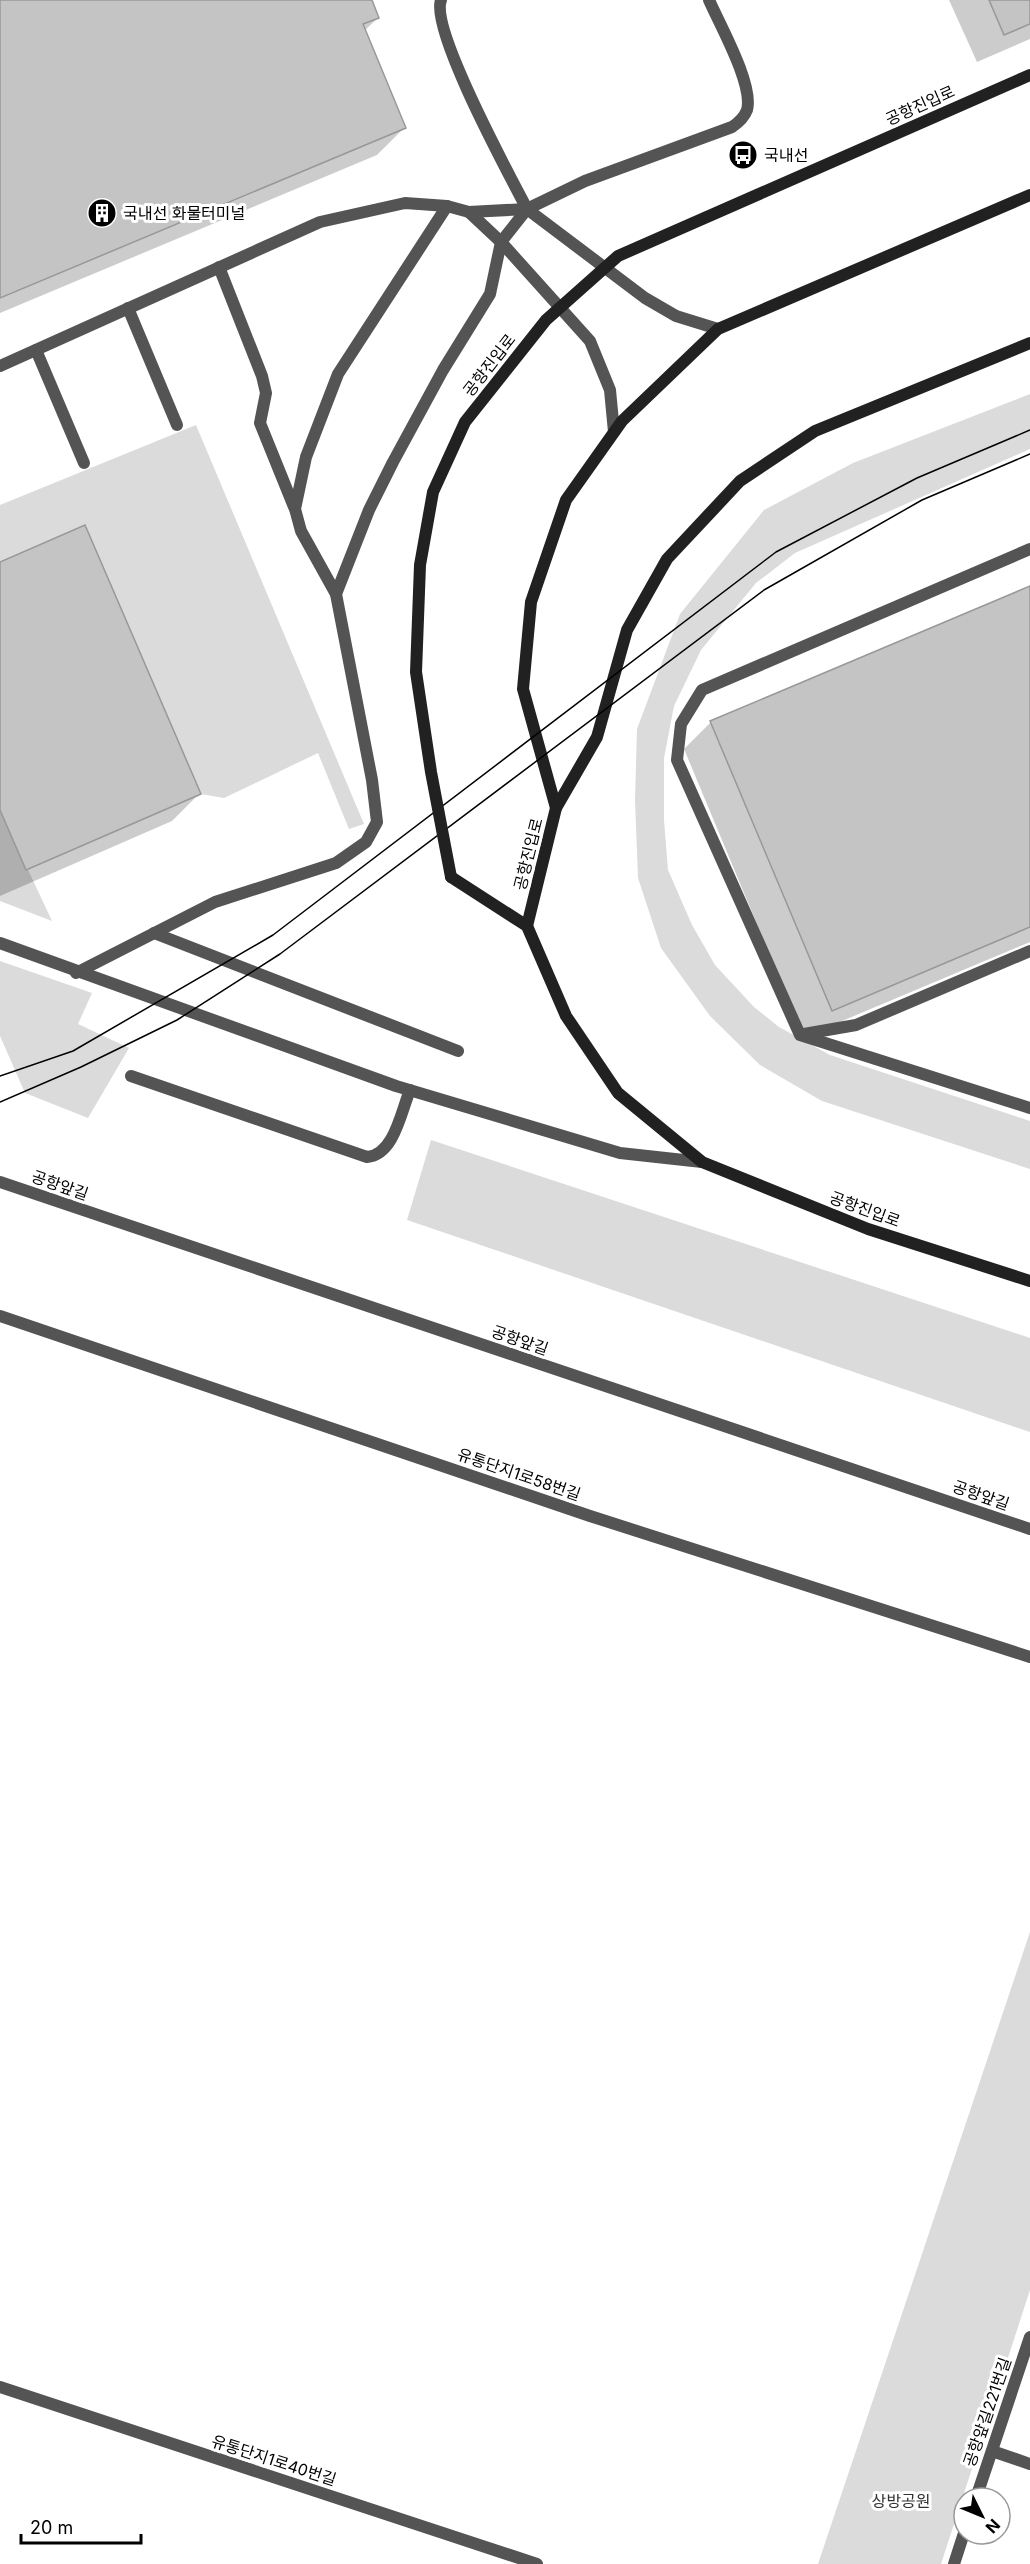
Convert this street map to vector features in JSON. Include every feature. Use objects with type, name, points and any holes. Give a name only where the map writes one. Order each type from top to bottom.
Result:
[{"type":"main road","name":"공항진입로","points":[[1030,75],[618,256],[546,320],[465,422],[433,492],[420,565],[416,672],[431,772],[451,878],[527,926],[566,1016],[618,1094],[702,1162],[868,1229],[1030,1281]]},
{"type":"main road","points":[[556,808],[522,689],[531,602],[567,500],[614,432],[718,329],[1030,195]]},
{"type":"main road","name":"공항진입로","points":[[527,926],[556,808],[597,737],[627,630],[667,559],[740,481],[815,430],[1030,343]]},
{"type":"street","points":[[441,0],[441,19],[451,49],[489,134],[527,209],[645,298],[676,316],[718,329]]},
{"type":"street","points":[[0,366],[320,222],[405,203],[447,206],[469,212],[527,209],[585,181],[732,127],[741,120],[747,110],[747,99],[743,80],[710,0]]},
{"type":"street","points":[[295,509],[306,458],[338,374],[447,206]]},
{"type":"street","points":[[336,594],[369,510],[393,462],[490,294],[501,242],[527,209]]},
{"type":"street","points":[[469,212],[501,242],[590,341],[610,390],[614,432]]},
{"type":"street","points":[[76,973],[215,902],[336,863],[366,842],[377,822],[372,780],[336,594],[301,531],[295,509],[260,423],[266,393],[262,376],[219,267]]},
{"type":"street","points":[[128,308],[177,425]]},
{"type":"street","points":[[36,350],[84,463]]},
{"type":"street","points":[[1030,549],[702,690],[681,724],[677,760],[800,1035],[1030,1108]]},
{"type":"street","points":[[154,933],[458,1051]]},
{"type":"street","points":[[0,943],[76,973],[410,1090],[620,1153],[702,1162]]},
{"type":"street","points":[[800,1035],[856,1025],[1030,951]]},
{"type":"street","points":[[131,1076],[367,1157],[375,1156],[383,1151],[390,1141],[410,1090]]},
{"type":"street","name":"공항앞길","points":[[0,1182],[1030,1528]]},
{"type":"street","name":"유통단지1로58번길","points":[[0,1316],[590,1516],[1030,1657]]},
{"type":"street","name":"공항앞길221번길","points":[[980,2486],[1030,2337]]},
{"type":"street","name":"유통단지1로40번길","points":[[0,2388],[537,2564]]},
{"type":"street","points":[[992,2451],[1030,2464]]},
{"type":"street","points":[[954,2564],[960,2546]]},
{"type":"green space","points":[[1030,394],[1030,449],[795,553],[756,583],[701,650],[674,706],[664,758],[664,820],[668,870],[692,925],[715,965],[754,1007],[779,1027],[830,1055],[1030,1121],[1030,1169],[822,1101],[760,1065],[710,1016],[661,948],[638,878],[635,800],[637,729],[680,614],[764,510],[853,463]]},
{"type":"green space","points":[[196,425],[364,824],[349,829],[318,753],[224,798],[201,794],[85,525],[0,562],[0,505]]},
{"type":"green space","points":[[0,810],[52,921],[0,901]]},
{"type":"green space","points":[[0,961],[92,993],[78,1024],[129,1048],[88,1118],[25,1093],[0,1036]]},
{"type":"green space","points":[[431,1140],[1030,1338],[1030,1432],[407,1220]]},
{"type":"green space","name":"상방공원","points":[[1030,1932],[1030,2290],[966,2486],[952,2486],[952,2530],[941,2564],[818,2564]]},
{"type":"building","name":"국내선 화물터미널","points":[[0,0],[372,0],[379,18],[363,24],[406,128],[0,298]]},
{"type":"building","points":[[989,0],[1030,0],[1030,24],[1004,35]]},
{"type":"building","points":[[85,525],[201,794],[26,870],[0,810],[0,562]]},
{"type":"building","points":[[1030,586],[1030,927],[832,1011],[710,721]]},
{"type":"tram line","points":[[0,1076],[73,1051],[273,935],[776,552],[917,478],[1030,430]]},
{"type":"tram line","points":[[0,1102],[81,1067],[177,1020],[280,954],[764,590],[922,500],[1030,454]]},
{"type":"place","name":"국내선","points":[[743,155]]},
{"type":"place","name":"국내선 화물터미널","points":[[102,213]]}]
